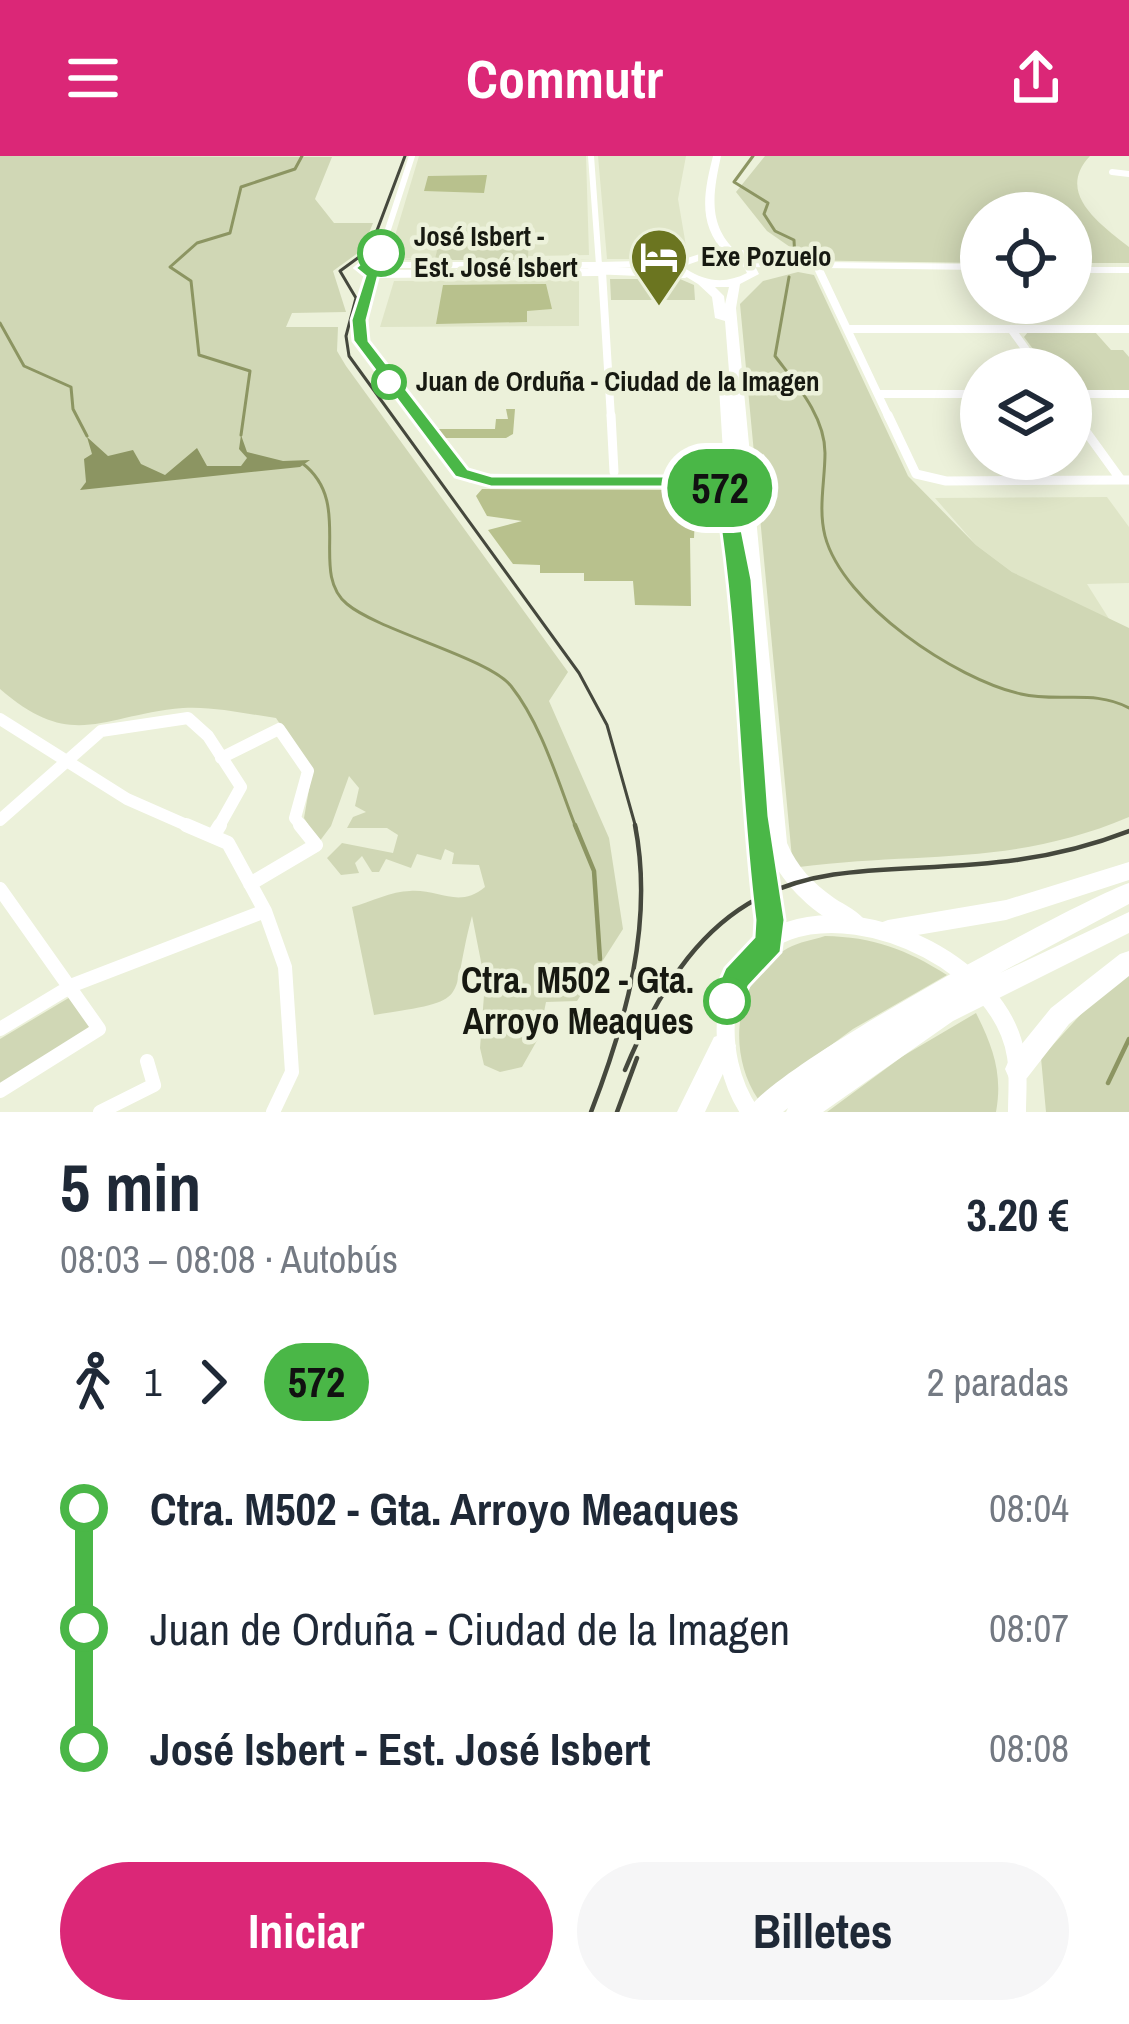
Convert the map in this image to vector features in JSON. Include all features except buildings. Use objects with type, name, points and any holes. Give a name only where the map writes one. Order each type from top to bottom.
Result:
[{"type":"highway","points":[[709,157],[708,201],[716,242],[746,265]]},
{"type":"highway","points":[[709,157],[700,200],[705,243],[683,268],[718,296],[720,309],[732,511],[770,942]]},
{"type":"highway","points":[[713,229],[749,256],[800,269]]},
{"type":"highway","points":[[697,256],[746,265]]},
{"type":"highway","points":[[746,265],[730,292],[776,843],[784,866],[801,888],[855,923]]},
{"type":"highway","points":[[733,313],[751,286],[800,269]]},
{"type":"highway","points":[[702,282],[735,283]]},
{"type":"highway","points":[[700,482],[721,476],[729,464]]},
{"type":"highway","points":[[700,482],[724,490],[732,511]]},
{"type":"highway","points":[[888,930],[1006,910],[1129,871]]},
{"type":"highway","points":[[761,1112],[813,1070],[993,974],[1129,892]]},
{"type":"highway","points":[[800,1112],[993,974],[1129,922]]},
{"type":"highway","points":[[1018,1069],[1060,1016],[1129,962]]},
{"type":"highway","points":[[691,1112],[723,1046]]},
{"type":"street","points":[[412,156],[359,320],[361,341],[461,473],[491,482],[700,482]]},
{"type":"street","points":[[591,156],[614,472]]},
{"type":"street","points":[[1112,172],[1129,174]]},
{"type":"street","points":[[746,265],[819,270],[960,268]]},
{"type":"street","points":[[376,269],[683,268]]},
{"type":"street","points":[[800,269],[960,268]]},
{"type":"street","points":[[1092,268],[1129,268]]},
{"type":"street","points":[[819,270],[907,461],[922,478],[1125,480]]},
{"type":"street","points":[[848,329],[1129,329]]},
{"type":"street","points":[[1011,329],[1025,348]]},
{"type":"street","points":[[878,394],[960,394]]},
{"type":"street","points":[[1092,394],[1129,394]]},
{"type":"street","points":[[1092,438],[1125,480]]},
{"type":"street","points":[[598,482],[614,472]]},
{"type":"street","points":[[614,472],[635,481]]},
{"type":"street","points":[[0,718],[162,817],[215,833],[228,843],[265,911],[285,967],[290,1082],[273,1112]]},
{"type":"street","points":[[0,820],[100,731],[188,718],[241,787],[215,833]]},
{"type":"street","points":[[221,758],[279,729],[308,771],[295,818],[316,845],[250,884]]},
{"type":"street","points":[[0,889],[73,985],[99,1029],[0,1091]]},
{"type":"street","points":[[0,1029],[73,985],[265,911]]},
{"type":"street","points":[[750,1112],[740,1099],[723,1046],[727,1001],[736,978],[770,942],[809,926],[855,923],[888,930],[957,967],[985,997],[1006,1031],[1018,1069],[1017,1112]]},
{"type":"street","points":[[100,1112],[154,1085],[147,1061]]},
{"type":"shaded area","points":[[0,156],[332,157],[315,199],[334,223],[373,223],[362,250],[333,271],[346,312],[292,313],[286,327],[338,327],[337,351],[346,366],[568,672],[549,701],[609,838],[623,929],[577,1001],[546,1002],[539,1037],[522,1067],[500,1072],[484,1065],[480,1048],[485,982],[472,916],[452,993],[429,1005],[374,1015],[352,907],[403,891],[466,897],[485,887],[479,865],[452,864],[454,853],[445,849],[441,860],[417,854],[411,868],[386,859],[379,872],[372,872],[362,856],[355,863],[359,873],[341,875],[327,858],[342,843],[393,853],[398,835],[387,828],[347,828],[353,817],[366,812],[355,806],[359,788],[349,776],[331,826],[319,842],[304,818],[312,772],[276,718],[183,708],[68,725],[25,708],[0,689]]},
{"type":"shaded area","points":[[419,156],[586,156],[589,255],[388,259]]},
{"type":"shaded area","points":[[598,156],[686,156],[678,199],[687,252],[674,259],[607,259]]},
{"type":"shaded area","points":[[765,156],[1090,156],[1080,170],[1078,192],[960,192],[960,263],[789,260],[790,247],[767,231],[736,192]]},
{"type":"shaded area","points":[[1092,214],[1129,247],[1129,263],[1092,263]]},
{"type":"shaded area","points":[[442,230],[529,231],[528,259],[590,260],[388,260],[435,259]]},
{"type":"shaded area","points":[[798,272],[814,275],[908,476],[976,545],[1012,572],[1129,628],[1129,817],[1086,833],[1005,851],[799,867],[792,858],[740,304],[763,281]]},
{"type":"shaded area","points":[[610,279],[680,279],[694,285],[695,300],[611,300]]},
{"type":"shaded area","points":[[579,280],[579,326],[380,327],[394,281]]},
{"type":"shaded area","points":[[1028,332],[1095,332],[1111,350],[1123,350],[1129,357],[1129,390],[1092,390],[1092,348],[1032,348],[1024,337]]},
{"type":"shaded area","points":[[241,435],[247,452],[283,461],[310,460],[300,467],[80,490],[86,482],[84,459],[92,454],[87,437],[108,456],[133,450],[141,464],[165,475],[197,448],[207,466],[241,466],[247,458],[239,449]]},
{"type":"shaded area","points":[[1107,497],[1129,527],[1129,583],[1087,584],[1111,622],[1012,572],[976,545],[935,498]]},
{"type":"shaded area","points":[[825,936],[889,946],[947,975],[853,1029],[758,1099],[748,1080],[739,1038],[746,996],[770,961],[792,946]]},
{"type":"shaded area","points":[[1129,974],[1129,1112],[1046,1112],[1041,1058],[1103,990]]},
{"type":"shaded area","points":[[72,996],[91,1027],[0,1086],[0,1039]]},
{"type":"shaded area","points":[[976,1013],[995,1061],[996,1112],[827,1112],[903,1056]]},
{"type":"waterway","points":[[241,435],[250,371],[199,355],[191,281],[170,267],[197,243],[230,233],[241,187],[295,169],[302,156]]},
{"type":"waterway","points":[[753,156],[734,182],[768,203],[764,214],[775,231],[794,240],[795,260]]},
{"type":"waterway","points":[[789,277],[775,356],[820,426],[825,453],[825,536],[854,587],[905,635],[994,686],[1035,696],[1103,699],[1129,708]]},
{"type":"waterway","points":[[0,323],[24,366],[71,387],[73,409],[87,436]]},
{"type":"waterway","points":[[302,463],[318,479],[326,497],[336,590],[362,614],[481,665],[511,686],[540,736],[576,828]]},
{"type":"waterway","points":[[575,825],[594,871],[600,959]]},
{"type":"waterway","points":[[1108,1083],[1129,1039]]},
{"type":"tram line","points":[[405,156],[370,249],[340,271],[356,298],[346,336],[349,356],[579,673],[607,725],[636,828]]},
{"type":"tram line","points":[[591,1112],[625,1007],[639,935],[640,861],[635,825]]},
{"type":"tram line","points":[[625,1070],[672,979],[723,922],[778,889],[837,874],[1047,855],[1129,831]]},
{"type":"tram line","points":[[617,1112],[637,1058]]},
{"type":"bus line","name":"572","points":[[381,253],[377,261],[362,268],[372,274],[359,320],[361,341],[461,473],[491,482],[700,482],[716,485],[727,496],[741,580],[755,816],[770,942],[736,978],[727,1001]]},
{"type":"place","name":"José Isbert - Est. José Isbert","points":[[381,253]]},
{"type":"place","name":"Exe Pozuelo","points":[[659,308]]},
{"type":"place","name":"Juan de Orduña - Ciudad de la Imagen","points":[[389,382]]},
{"type":"place","name":"Ctra. M502 - Gta. Arroyo Meaques","points":[[727,1001]]}]
